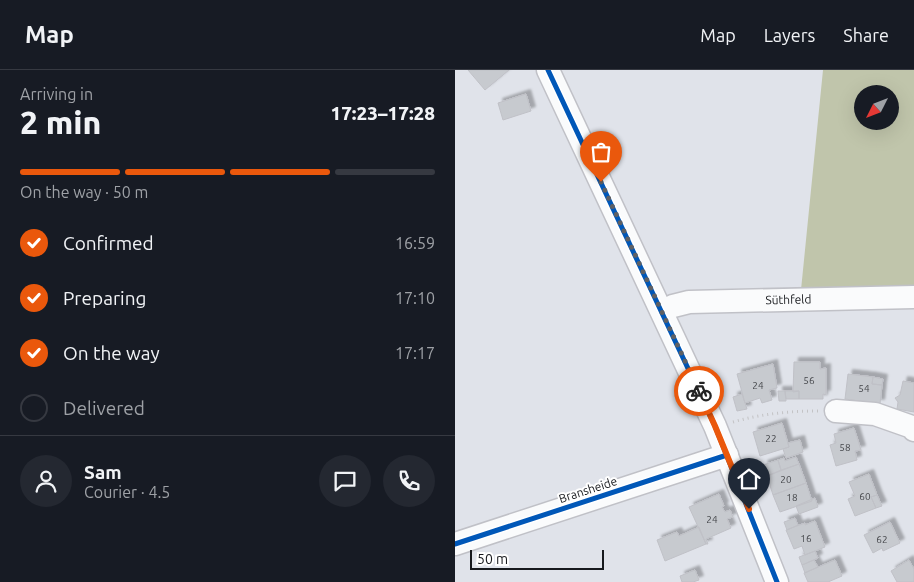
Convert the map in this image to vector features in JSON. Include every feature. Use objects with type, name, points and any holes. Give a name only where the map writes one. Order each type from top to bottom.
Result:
[{"type":"street","points":[[548,70],[715,426],[777,582]]},
{"type":"street","name":"Süthfeld","points":[[662,311],[689,302],[914,297]]},
{"type":"street","points":[[836,411],[875,414],[912,427],[914,430]]},
{"type":"street","name":"Bransheide","points":[[455,544],[727,455]]},
{"type":"path","points":[[715,426],[773,413],[836,411]]},
{"type":"green space","points":[[823,70],[914,70],[914,290],[801,290]]},
{"type":"building","points":[[468,70],[509,70],[485,90]]},
{"type":"building","points":[[526,94],[531,111],[503,120],[498,103]]},
{"type":"building","points":[[794,362],[820,362],[820,369],[826,368],[826,395],[823,394],[823,399],[799,399],[799,391],[793,392]]},
{"type":"building","points":[[773,364],[777,388],[769,390],[772,400],[762,403],[760,398],[745,403],[737,374]]},
{"type":"building","points":[[848,374],[873,377],[872,384],[882,385],[880,404],[845,399]]},
{"type":"building","points":[[873,377],[883,379],[882,385],[872,384]]},
{"type":"building","points":[[903,381],[914,383],[914,412],[897,409],[898,402],[895,398],[900,395]]},
{"type":"building","points":[[778,391],[785,391],[786,401],[779,401]]},
{"type":"building","points":[[785,391],[799,391],[799,399],[786,399]]},
{"type":"building","points":[[742,394],[747,409],[737,411],[733,397]]},
{"type":"building","points":[[782,423],[789,447],[760,456],[753,432]]},
{"type":"building","points":[[854,428],[861,450],[855,451],[857,460],[836,466],[830,445],[836,443],[834,434]]},
{"type":"building","points":[[800,440],[803,452],[786,458],[783,449],[789,447],[788,443]]},
{"type":"building","points":[[796,457],[799,464],[781,470],[778,460],[784,458],[785,461]]},
{"type":"building","points":[[778,460],[781,470],[767,476],[763,465]]},
{"type":"building","points":[[799,464],[806,483],[773,495],[767,476]]},
{"type":"building","points":[[869,474],[877,495],[871,497],[876,508],[855,516],[848,499],[855,496],[849,482]]},
{"type":"building","points":[[806,483],[812,501],[780,512],[773,495]]},
{"type":"building","points":[[719,494],[725,512],[730,510],[733,517],[727,519],[731,528],[706,539],[708,544],[706,544],[689,507]]},
{"type":"building","points":[[877,495],[882,506],[876,508],[871,497]]},
{"type":"building","points":[[815,498],[818,507],[799,514],[796,506]]},
{"type":"building","points":[[795,518],[798,525],[787,530],[784,522]]},
{"type":"building","points":[[815,521],[825,547],[805,555],[802,546],[794,549],[786,530]]},
{"type":"building","points":[[890,522],[900,543],[883,551],[882,548],[873,553],[864,535]]},
{"type":"building","points":[[699,527],[706,544],[665,561],[657,540],[677,532],[679,536]]},
{"type":"building","points":[[815,551],[818,558],[802,565],[799,557]]},
{"type":"building","points":[[814,560],[818,567],[805,573],[802,565]]},
{"type":"building","points":[[835,560],[842,576],[828,582],[808,582],[804,573]]},
{"type":"building","points":[[909,560],[914,569],[914,582],[897,582],[891,571]]},
{"type":"building","points":[[695,570],[699,580],[682,582],[680,576]]},
{"type":"cycle path","points":[[548,70],[715,426],[777,582]]},
{"type":"cycle path","points":[[455,544],[727,455]]},
{"type":"way so far","points":[[601,182],[699,391]]},
{"type":"route","points":[[699,391],[749,509]]}]
